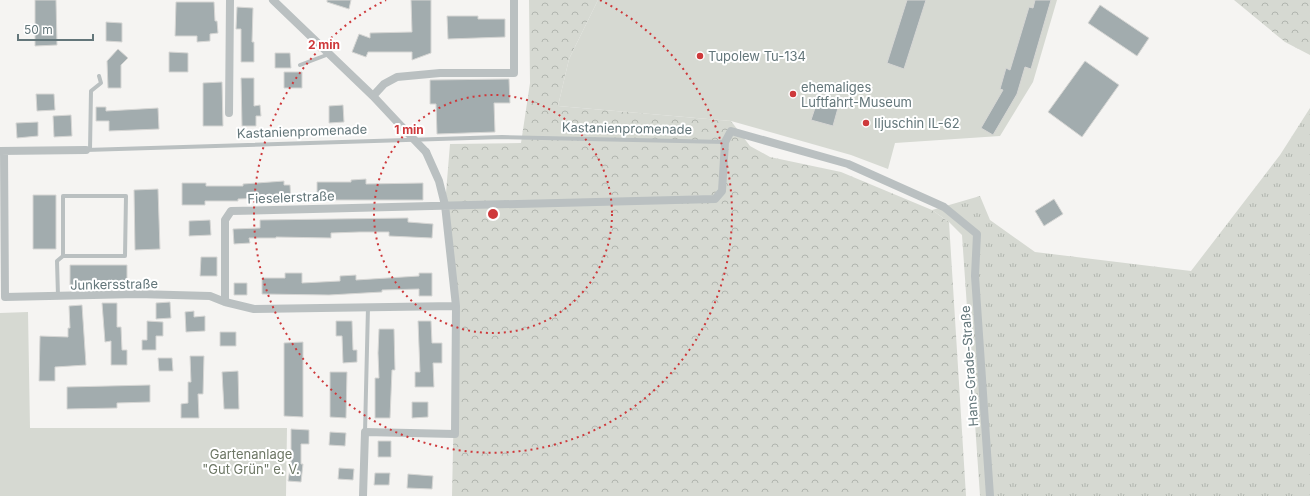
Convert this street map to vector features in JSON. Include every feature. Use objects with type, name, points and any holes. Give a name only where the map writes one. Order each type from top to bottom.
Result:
[{"type":"street","points":[[229,114],[230,0]]},
{"type":"street","points":[[273,0],[373,96],[426,152],[439,181],[445,205],[456,306],[454,434],[365,432],[363,496]]},
{"type":"street","points":[[373,96],[384,84],[397,77],[440,73],[514,73],[514,0]]},
{"type":"street","name":"Hans-Grade-Straße","points":[[725,142],[731,131],[848,164],[944,207],[978,234],[975,276],[990,496]]},
{"type":"street","points":[[445,205],[715,199],[722,190],[725,142]]},
{"type":"street","name":"Kastanienpromenade","points":[[2,151],[88,150]]},
{"type":"street","name":"Junkersstraße","points":[[2,151],[2,297],[137,294],[210,296],[225,302],[254,309],[456,306]]},
{"type":"street","name":"Fieselerstraße","points":[[225,302],[225,220],[231,211],[445,205]]},
{"type":"lane","points":[[300,65],[329,54]]},
{"type":"lane","points":[[88,150],[91,91],[100,83],[99,76]]},
{"type":"lane","name":"Kastanienpromenade","points":[[88,150],[502,137],[725,142]]},
{"type":"lane","points":[[58,296],[57,261],[63,256],[125,256],[126,196],[64,196],[63,256]]},
{"type":"lane","points":[[365,432],[368,307]]},
{"type":"green space","points":[[529,0],[598,0],[569,59],[558,106],[731,121],[750,146],[770,157],[841,172],[932,210],[949,222],[966,496],[452,496],[456,306],[445,205],[450,144],[521,143],[530,83]]},
{"type":"green space","name":"ehemaliges Luftfahrt-Museum","points":[[598,0],[1057,0],[1033,82],[1000,136],[895,143],[888,169],[851,155],[731,121],[558,106],[569,59]]},
{"type":"green space","points":[[1234,0],[1310,0],[1310,55],[1285,42]]},
{"type":"green space","points":[[1310,108],[1310,496],[980,496],[962,235],[949,222],[932,210],[980,196],[990,220],[1035,252],[1191,271],[1280,155]]},
{"type":"green space","name":"Gartenanlage \"Gut Grün\" e. V.","points":[[28,312],[30,428],[287,428],[286,496],[0,496],[0,313]]},
{"type":"building","points":[[35,0],[56,0],[57,45],[35,46]]},
{"type":"building","points":[[327,0],[351,0],[349,9],[327,2]]},
{"type":"building","points":[[411,0],[431,0],[431,53],[412,60],[412,52],[368,52],[366,57],[352,52],[359,34],[370,38],[370,33],[412,32]]},
{"type":"building","points":[[907,0],[926,0],[904,69],[887,63]]},
{"type":"building","points":[[1035,0],[1051,0],[1031,69],[1025,67],[1017,94],[993,135],[981,128],[1003,90],[1000,89],[1006,68],[1010,70],[1029,7],[1033,8]]},
{"type":"building","points":[[176,2],[214,2],[215,21],[217,21],[218,33],[210,34],[210,41],[197,42],[197,36],[175,36]]},
{"type":"building","points":[[1100,5],[1149,38],[1137,56],[1088,23]]},
{"type":"building","points":[[237,7],[253,8],[252,42],[254,42],[254,62],[241,62],[241,29],[236,29]]},
{"type":"building","points":[[447,16],[478,16],[478,19],[505,19],[505,37],[448,39]]},
{"type":"building","points":[[106,22],[122,23],[122,42],[106,41]]},
{"type":"building","points":[[118,49],[128,58],[121,65],[121,88],[108,88],[107,61]]},
{"type":"building","points":[[169,52],[188,53],[188,72],[169,72]]},
{"type":"building","points":[[275,53],[290,53],[291,68],[275,68]]},
{"type":"building","points":[[1085,61],[1119,85],[1082,137],[1048,112]]},
{"type":"building","points":[[284,72],[302,72],[302,88],[284,88]]},
{"type":"building","points":[[241,78],[254,78],[254,106],[260,105],[261,116],[256,116],[256,126],[242,126]]},
{"type":"building","points":[[509,79],[510,103],[494,103],[495,132],[437,134],[436,104],[430,104],[430,80]]},
{"type":"building","points":[[222,82],[223,126],[203,126],[203,83]]},
{"type":"building","points":[[36,94],[54,94],[55,110],[37,111]]},
{"type":"building","points":[[817,102],[838,108],[833,126],[811,120]]},
{"type":"building","points":[[343,105],[344,122],[329,123],[329,106]]},
{"type":"building","points":[[96,107],[106,107],[106,111],[158,108],[159,129],[109,131],[109,121],[96,121]]},
{"type":"building","points":[[71,115],[72,136],[54,137],[53,116]]},
{"type":"building","points":[[38,122],[38,136],[17,138],[16,123]]},
{"type":"building","points":[[366,179],[366,184],[423,183],[423,200],[326,200],[326,194],[317,195],[317,182],[351,182],[351,180]]},
{"type":"building","points":[[284,181],[284,185],[290,185],[291,201],[270,202],[270,198],[238,199],[238,201],[205,201],[205,205],[182,205],[182,183],[206,183],[206,186],[243,186],[243,184]]},
{"type":"building","points":[[158,189],[160,249],[135,250],[134,190]]},
{"type":"building","points":[[33,195],[56,195],[56,249],[33,249]]},
{"type":"building","points":[[1054,199],[1063,214],[1044,226],[1035,211]]},
{"type":"building","points":[[408,218],[408,222],[433,224],[432,238],[389,236],[389,232],[359,232],[331,233],[331,238],[249,238],[250,243],[234,244],[233,229],[260,228],[260,220]]},
{"type":"building","points":[[210,220],[211,235],[189,236],[189,221]]},
{"type":"building","points":[[201,257],[217,257],[217,276],[200,276]]},
{"type":"building","points":[[70,265],[127,265],[127,288],[70,288]]},
{"type":"building","points":[[285,273],[302,273],[302,283],[340,281],[340,276],[356,275],[356,280],[419,276],[419,273],[432,273],[432,296],[419,296],[419,289],[382,290],[382,292],[329,295],[262,294],[262,278],[285,278]]},
{"type":"building","points":[[234,283],[247,283],[247,295],[234,295]]},
{"type":"building","points":[[170,302],[171,318],[156,319],[156,303]]},
{"type":"building","points":[[102,303],[117,303],[117,327],[121,327],[122,350],[127,350],[127,365],[111,365],[111,341],[105,342]]},
{"type":"building","points":[[82,305],[86,365],[55,367],[55,381],[39,381],[40,336],[68,337],[68,328],[70,328],[69,306]]},
{"type":"building","points":[[194,311],[194,317],[205,316],[205,331],[186,332],[185,312]]},
{"type":"building","points":[[147,321],[163,322],[163,336],[156,336],[156,350],[142,350],[142,340],[147,340]]},
{"type":"building","points":[[336,321],[352,321],[353,350],[357,350],[357,362],[343,363],[342,336],[336,336]]},
{"type":"building","points":[[418,321],[431,321],[432,343],[442,343],[442,363],[433,363],[434,387],[415,387],[415,372],[420,372]]},
{"type":"building","points":[[379,329],[394,329],[395,370],[392,370],[390,418],[375,418],[375,378],[379,378]]},
{"type":"building","points":[[220,332],[236,332],[236,346],[220,346]]},
{"type":"building","points":[[303,342],[303,417],[284,416],[284,343]]},
{"type":"building","points":[[190,356],[204,356],[203,394],[198,394],[199,418],[181,418],[181,404],[188,403],[188,382],[191,382]]},
{"type":"building","points":[[158,358],[172,358],[173,371],[159,371]]},
{"type":"building","points":[[238,371],[239,409],[224,409],[222,372]]},
{"type":"building","points":[[330,372],[347,372],[346,418],[330,417]]},
{"type":"building","points":[[150,385],[150,402],[117,403],[117,408],[67,409],[67,387]]},
{"type":"building","points":[[412,402],[428,402],[428,417],[412,418]]},
{"type":"building","points":[[291,429],[309,430],[309,444],[301,444],[301,464],[303,464],[301,482],[288,481],[291,463]]},
{"type":"building","points":[[330,432],[346,433],[345,446],[329,445]]},
{"type":"building","points":[[378,441],[391,441],[391,457],[378,457]]},
{"type":"building","points":[[339,468],[354,469],[353,480],[338,479]]},
{"type":"building","points":[[375,473],[390,473],[389,485],[374,485]]},
{"type":"building","points":[[408,474],[433,476],[432,489],[407,488]]},
{"type":"place","name":"Tupolew Tu-134","points":[[700,56]]},
{"type":"place","name":"ehemaliges Luftfahrt-Museum","points":[[793,94]]},
{"type":"place","name":"Iljuschin IL-62","points":[[866,123]]}]
